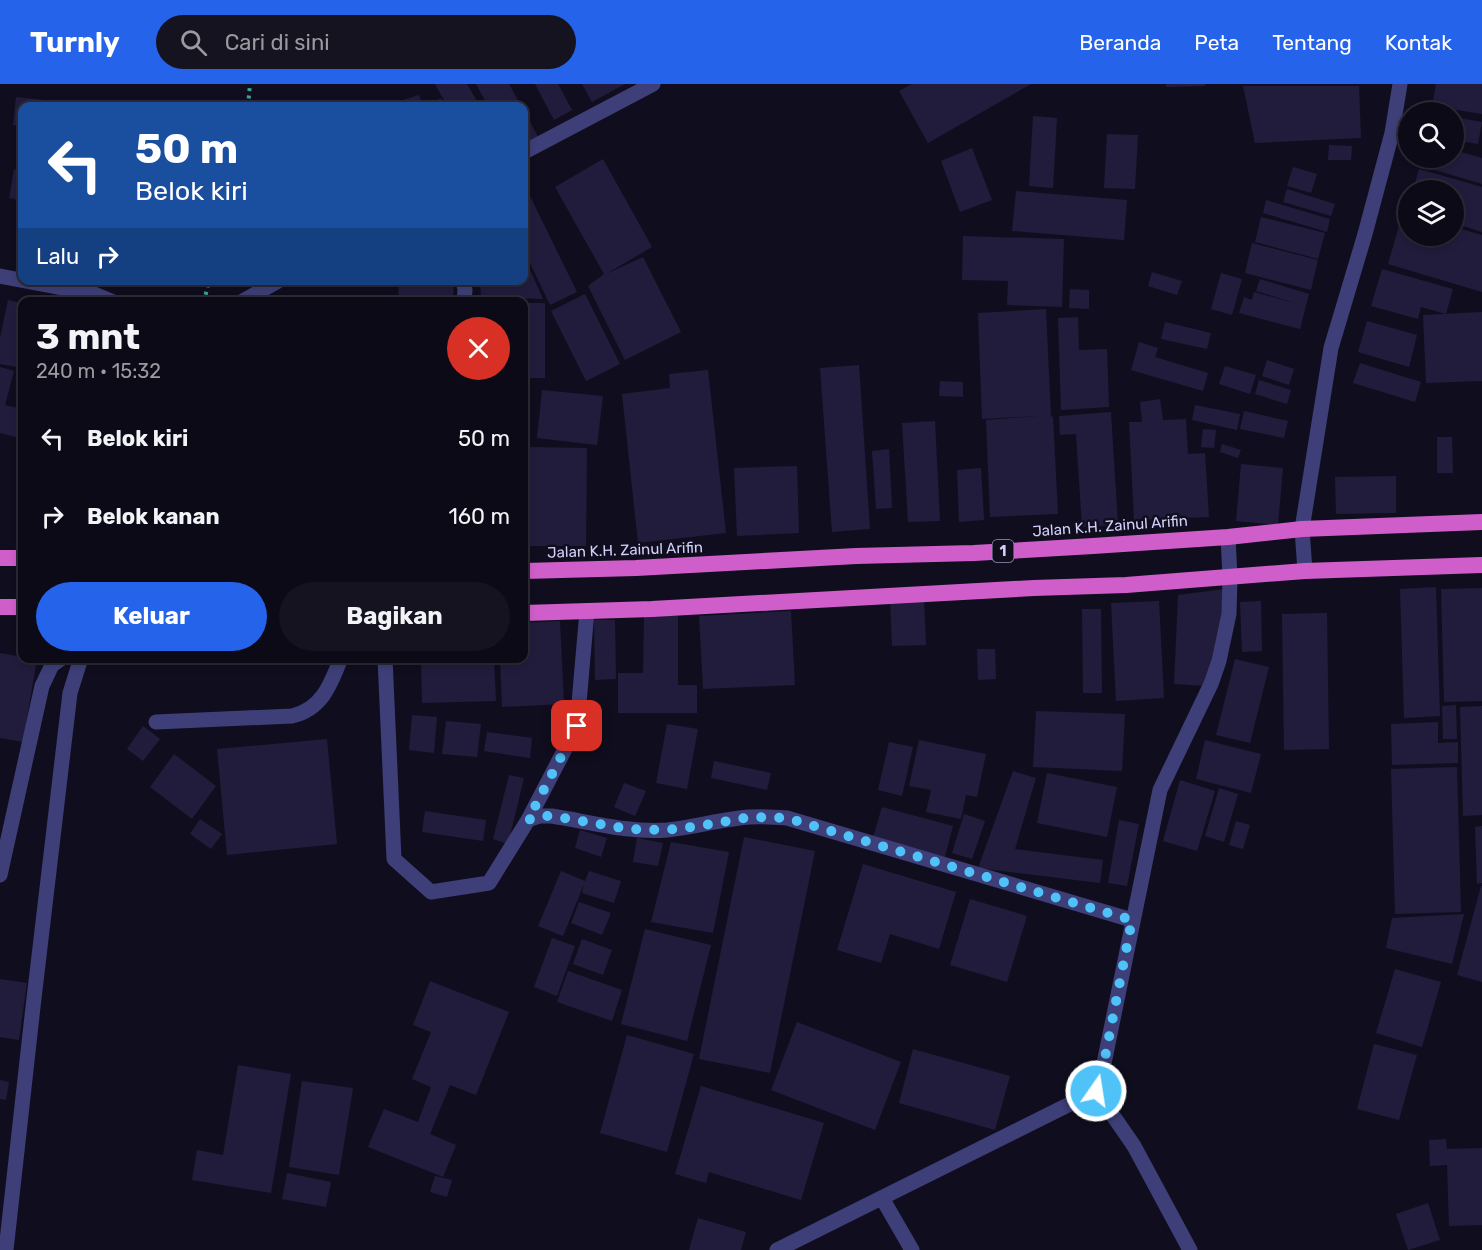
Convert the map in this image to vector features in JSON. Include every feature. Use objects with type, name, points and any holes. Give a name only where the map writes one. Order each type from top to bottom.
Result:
[{"type":"highway","name":"Jalan K.H. Zainul Arifin","points":[[528,571],[974,553],[1228,537],[1302,529],[1482,522]]},
{"type":"highway","points":[[0,558],[18,558]]},
{"type":"highway","points":[[528,613],[652,609],[1126,585],[1305,571],[1482,565]]},
{"type":"highway","points":[[0,607],[18,607]]},
{"type":"street","points":[[528,150],[653,84]]},
{"type":"street","points":[[1305,571],[1302,529],[1332,348],[1392,133],[1400,84]]},
{"type":"street","points":[[0,276],[18,279]]},
{"type":"street","points":[[47,285],[101,297]]},
{"type":"street","points":[[250,297],[271,285]]},
{"type":"street","points":[[777,1250],[1096,1091],[1102,1073],[1160,790],[1211,684],[1219,661],[1230,614],[1228,537]]},
{"type":"street","points":[[385,663],[394,859],[431,892],[489,884],[528,820],[577,726],[587,611]]},
{"type":"street","points":[[0,875],[42,686],[55,663]]},
{"type":"street","points":[[6,1250],[70,693],[79,663]]},
{"type":"street","points":[[156,722],[301,714],[323,696],[339,663]]},
{"type":"street","points":[[528,820],[540,816],[552,816],[628,829],[665,830],[750,817],[787,818],[1132,920]]},
{"type":"street","points":[[1096,1091],[1134,1146],[1190,1250]]},
{"type":"street","points":[[882,1198],[912,1250]]},
{"type":"path","points":[[248,102],[250,84]]},
{"type":"building","points":[[435,84],[467,84],[478,102],[445,102]]},
{"type":"building","points":[[476,84],[509,84],[519,102],[486,102]]},
{"type":"building","points":[[535,84],[558,84],[572,110],[554,120]]},
{"type":"building","points":[[582,84],[625,84],[592,102]]},
{"type":"building","points":[[912,84],[1031,84],[928,143],[899,91]]},
{"type":"building","points":[[1166,84],[1205,84],[1205,86],[1166,87]]},
{"type":"building","points":[[1436,84],[1482,84],[1482,114],[1464,111],[1464,102],[1433,102]]},
{"type":"building","points":[[1243,86],[1359,86],[1361,138],[1255,143]]},
{"type":"building","points":[[419,95],[422,102],[397,102]]},
{"type":"building","points":[[16,97],[64,102],[18,102],[18,126],[13,125]]},
{"type":"building","points":[[1033,116],[1057,118],[1053,188],[1029,186]]},
{"type":"building","points":[[528,118],[538,137],[528,143]]},
{"type":"building","points":[[1464,119],[1482,122],[1478,144],[1464,142]]},
{"type":"building","points":[[1107,134],[1138,135],[1135,189],[1104,188]]},
{"type":"building","points":[[1329,145],[1352,146],[1351,160],[1328,160]]},
{"type":"building","points":[[972,148],[992,200],[960,212],[941,161]]},
{"type":"building","points":[[1464,153],[1482,158],[1482,184],[1429,168],[1464,168]]},
{"type":"building","points":[[603,159],[652,247],[606,274],[643,257],[681,332],[625,360],[588,286],[604,274],[555,187]]},
{"type":"building","points":[[1293,167],[1317,174],[1311,193],[1287,186]]},
{"type":"building","points":[[14,169],[18,170],[18,200],[9,198]]},
{"type":"building","points":[[1419,169],[1458,180],[1416,180]]},
{"type":"building","points":[[1464,182],[1482,187],[1482,232],[1464,226]]},
{"type":"building","points":[[1287,189],[1335,204],[1331,216],[1283,202]]},
{"type":"building","points":[[1016,191],[1127,200],[1124,240],[1012,231]]},
{"type":"building","points":[[530,196],[577,292],[550,305],[528,259],[528,197]]},
{"type":"building","points":[[1266,200],[1330,219],[1327,232],[1263,213]]},
{"type":"building","points":[[1261,217],[1325,233],[1318,259],[1255,242]]},
{"type":"building","points":[[1398,229],[1398,246],[1464,246],[1464,230],[1482,235],[1482,292],[1388,264]]},
{"type":"building","points":[[963,236],[1064,239],[1062,307],[1007,305],[1008,281],[962,280]]},
{"type":"building","points":[[1252,243],[1318,260],[1311,290],[1245,273]]},
{"type":"building","points":[[528,265],[543,299],[528,297],[481,297],[480,285],[528,285]]},
{"type":"building","points":[[1382,269],[1453,289],[1446,314],[1421,307],[1418,319],[1371,306]]},
{"type":"building","points":[[1152,272],[1182,281],[1177,295],[1148,286]]},
{"type":"building","points":[[1221,273],[1242,279],[1232,315],[1211,309]]},
{"type":"building","points":[[1260,279],[1309,294],[1300,329],[1239,313],[1244,297],[1252,300],[1254,292],[1298,304],[1256,291]]},
{"type":"building","points":[[399,285],[454,285],[453,297],[398,297]]},
{"type":"building","points":[[1070,289],[1089,290],[1089,309],[1069,308]]},
{"type":"building","points":[[585,294],[620,364],[586,381],[551,311]]},
{"type":"building","points":[[8,300],[18,302],[18,367],[0,364],[0,338]]},
{"type":"building","points":[[528,303],[545,303],[545,378],[528,378]]},
{"type":"building","points":[[1046,309],[1058,514],[990,517],[986,420],[1037,416],[982,419],[978,313]]},
{"type":"building","points":[[1482,312],[1482,381],[1426,383],[1423,315]]},
{"type":"building","points":[[1078,317],[1079,350],[1107,349],[1109,407],[1061,410],[1058,318]]},
{"type":"building","points":[[1367,321],[1417,335],[1409,367],[1358,352]]},
{"type":"building","points":[[1165,322],[1211,333],[1207,349],[1161,339]]},
{"type":"building","points":[[1139,342],[1158,348],[1155,357],[1208,373],[1203,391],[1131,370]]},
{"type":"building","points":[[1267,360],[1294,369],[1289,385],[1262,376]]},
{"type":"building","points":[[1360,363],[1421,382],[1415,402],[1353,383]]},
{"type":"building","points":[[859,365],[870,529],[832,532],[820,368]]},
{"type":"building","points":[[1225,366],[1256,375],[1250,394],[1219,384]]},
{"type":"building","points":[[0,367],[14,371],[5,405],[18,408],[18,438],[0,433]]},
{"type":"building","points":[[708,370],[726,533],[638,543],[622,394],[670,388],[669,374]]},
{"type":"building","points":[[1259,380],[1291,390],[1287,404],[1255,394]]},
{"type":"building","points":[[940,381],[963,382],[963,397],[939,396]]},
{"type":"building","points":[[528,389],[530,389],[528,447]]},
{"type":"building","points":[[542,390],[603,396],[597,445],[537,438]]},
{"type":"building","points":[[1160,399],[1163,420],[1186,419],[1188,454],[1205,453],[1209,517],[1134,520],[1129,422],[1142,422],[1140,402]]},
{"type":"building","points":[[1195,405],[1240,414],[1237,430],[1192,420]]},
{"type":"building","points":[[1244,411],[1288,421],[1284,438],[1240,429]]},
{"type":"building","points":[[1111,412],[1118,525],[1082,527],[1076,434],[1060,435],[1059,416]]},
{"type":"building","points":[[935,421],[940,521],[908,522],[902,423]]},
{"type":"building","points":[[1203,429],[1216,430],[1214,448],[1201,447]]},
{"type":"building","points":[[1437,437],[1452,437],[1453,473],[1437,473]]},
{"type":"building","points":[[1222,444],[1241,450],[1238,458],[1220,452]]},
{"type":"building","points":[[528,447],[587,448],[586,546],[528,546]]},
{"type":"building","points":[[889,449],[892,508],[876,509],[872,451]]},
{"type":"building","points":[[17,456],[18,456],[18,480],[16,480]]},
{"type":"building","points":[[1241,464],[1283,468],[1278,525],[1236,521]]},
{"type":"building","points":[[797,466],[799,533],[737,536],[734,468]]},
{"type":"building","points":[[981,468],[984,520],[959,522],[957,470]]},
{"type":"building","points":[[1396,476],[1396,513],[1336,514],[1335,477]]},
{"type":"building","points":[[1436,587],[1440,716],[1404,718],[1400,589]]},
{"type":"building","points":[[1482,588],[1482,701],[1444,702],[1441,589]]},
{"type":"building","points":[[1224,589],[1223,623],[1206,686],[1174,684],[1178,595]]},
{"type":"building","points":[[924,600],[926,645],[892,646],[890,601]]},
{"type":"building","points":[[1159,601],[1164,698],[1116,701],[1111,603]]},
{"type":"building","points":[[1261,601],[1262,651],[1242,652],[1240,602]]},
{"type":"building","points":[[1082,609],[1101,609],[1102,693],[1083,693]]},
{"type":"building","points":[[791,611],[795,685],[703,689],[699,616]]},
{"type":"building","points":[[1327,613],[1329,749],[1284,750],[1282,614]]},
{"type":"building","points":[[644,616],[678,616],[678,685],[697,685],[697,713],[618,713],[618,673],[643,673]]},
{"type":"building","points":[[594,620],[615,620],[616,679],[595,680]]},
{"type":"building","points":[[560,621],[564,704],[502,707],[500,663],[528,663],[528,623]]},
{"type":"building","points":[[977,649],[995,649],[996,679],[978,680]]},
{"type":"building","points":[[0,653],[18,656],[18,663],[36,663],[23,742],[0,738]]},
{"type":"building","points":[[1235,659],[1269,667],[1250,743],[1216,735]]},
{"type":"building","points":[[421,663],[494,663],[496,701],[422,703]]},
{"type":"building","points":[[1456,705],[1457,739],[1443,739],[1442,706]]},
{"type":"building","points":[[1482,706],[1482,815],[1463,816],[1460,707]]},
{"type":"building","points":[[1036,711],[1125,714],[1122,771],[1033,767]]},
{"type":"building","points":[[412,715],[437,717],[434,753],[409,750]]},
{"type":"building","points":[[446,721],[481,724],[477,757],[442,754]]},
{"type":"building","points":[[1438,722],[1438,743],[1458,742],[1458,763],[1392,765],[1391,724]]},
{"type":"building","points":[[667,724],[698,729],[687,789],[656,783]]},
{"type":"building","points":[[143,726],[160,739],[143,761],[127,749]]},
{"type":"building","points":[[487,732],[532,738],[530,758],[484,751]]},
{"type":"building","points":[[327,739],[337,844],[227,855],[217,749]]},
{"type":"building","points":[[919,740],[986,754],[977,797],[966,795],[961,819],[926,812],[931,790],[909,786]]},
{"type":"building","points":[[1205,740],[1261,754],[1251,793],[1196,779]]},
{"type":"building","points":[[889,742],[913,747],[902,796],[878,790]]},
{"type":"building","points":[[174,754],[216,786],[192,819],[150,787]]},
{"type":"building","points":[[714,761],[771,773],[767,790],[711,778]]},
{"type":"building","points":[[1457,767],[1461,912],[1395,914],[1391,769]]},
{"type":"building","points":[[1013,771],[1036,778],[1015,849],[1103,860],[1100,883],[978,868]]},
{"type":"building","points":[[1047,773],[1117,787],[1107,837],[1037,823]]},
{"type":"building","points":[[509,775],[524,778],[508,844],[493,839]]},
{"type":"building","points":[[1180,780],[1215,791],[1197,851],[1163,841]]},
{"type":"building","points":[[624,783],[646,791],[635,816],[614,807]]},
{"type":"building","points":[[1219,788],[1238,794],[1224,842],[1205,836]]},
{"type":"building","points":[[882,807],[953,826],[945,857],[873,837]]},
{"type":"building","points":[[425,811],[486,820],[483,841],[422,832]]},
{"type":"building","points":[[964,814],[985,821],[972,859],[952,853]]},
{"type":"building","points":[[200,819],[222,834],[211,849],[190,834]]},
{"type":"building","points":[[1119,820],[1139,824],[1127,886],[1108,883]]},
{"type":"building","points":[[1236,821],[1250,825],[1243,849],[1229,845]]},
{"type":"building","points":[[1482,826],[1482,883],[1477,884],[1475,827]]},
{"type":"building","points":[[580,830],[607,838],[601,857],[575,848]]},
{"type":"building","points":[[744,837],[815,851],[770,1073],[699,1059]]},
{"type":"building","points":[[637,838],[663,843],[658,866],[633,862]]},
{"type":"building","points":[[671,842],[729,852],[713,933],[651,922]]},
{"type":"building","points":[[863,864],[956,892],[939,949],[890,934],[881,963],[837,950]]},
{"type":"building","points":[[561,871],[585,881],[589,871],[621,881],[614,903],[582,893],[584,884],[563,936],[538,926]]},
{"type":"building","points":[[1482,886],[1482,982],[1457,975]]},
{"type":"building","points":[[970,899],[1027,916],[1007,982],[950,965]]},
{"type":"building","points":[[579,902],[611,913],[602,935],[571,923]]},
{"type":"building","points":[[1464,914],[1452,964],[1386,948],[1392,918]]},
{"type":"building","points":[[645,929],[711,945],[687,1041],[621,1024]]},
{"type":"building","points":[[552,938],[575,946],[557,996],[534,987]]},
{"type":"building","points":[[582,939],[612,950],[603,975],[573,964]]},
{"type":"building","points":[[1395,969],[1441,982],[1422,1047],[1376,1033]]},
{"type":"building","points":[[568,971],[622,990],[612,1021],[557,1002]]},
{"type":"building","points":[[0,979],[27,983],[19,1040],[0,1037]]},
{"type":"building","points":[[430,981],[509,1012],[476,1095],[450,1085],[430,1134],[456,1145],[443,1177],[368,1147],[384,1109],[418,1122],[431,1087],[412,1079],[431,1032],[413,1025]]},
{"type":"building","points":[[797,1022],[901,1062],[875,1130],[771,1090]]},
{"type":"building","points":[[627,1035],[694,1054],[667,1152],[600,1133]]},
{"type":"building","points":[[1374,1044],[1417,1055],[1399,1120],[1357,1109]]},
{"type":"building","points":[[913,1049],[1010,1076],[995,1130],[899,1103]]},
{"type":"building","points":[[238,1065],[291,1074],[271,1193],[192,1180],[197,1150],[223,1155]]},
{"type":"building","points":[[0,1080],[9,1082],[6,1100],[0,1099]]},
{"type":"building","points":[[302,1081],[353,1088],[339,1175],[289,1167]]},
{"type":"building","points":[[701,1086],[824,1123],[801,1200],[709,1172],[706,1183],[675,1174]]},
{"type":"building","points":[[1446,1139],[1447,1149],[1482,1148],[1482,1225],[1449,1226],[1447,1165],[1430,1166],[1429,1140]]},
{"type":"building","points":[[287,1173],[331,1182],[326,1207],[282,1199]]},
{"type":"building","points":[[435,1176],[452,1180],[447,1197],[430,1192]]},
{"type":"building","points":[[1428,1203],[1440,1240],[1408,1250],[1396,1214]]},
{"type":"building","points":[[698,1218],[746,1232],[741,1250],[689,1250]]},
{"type":"route","points":[[577,726],[528,820],[540,816],[552,816],[628,829],[665,830],[750,817],[787,818],[1132,920],[1102,1073],[1096,1091]]}]
